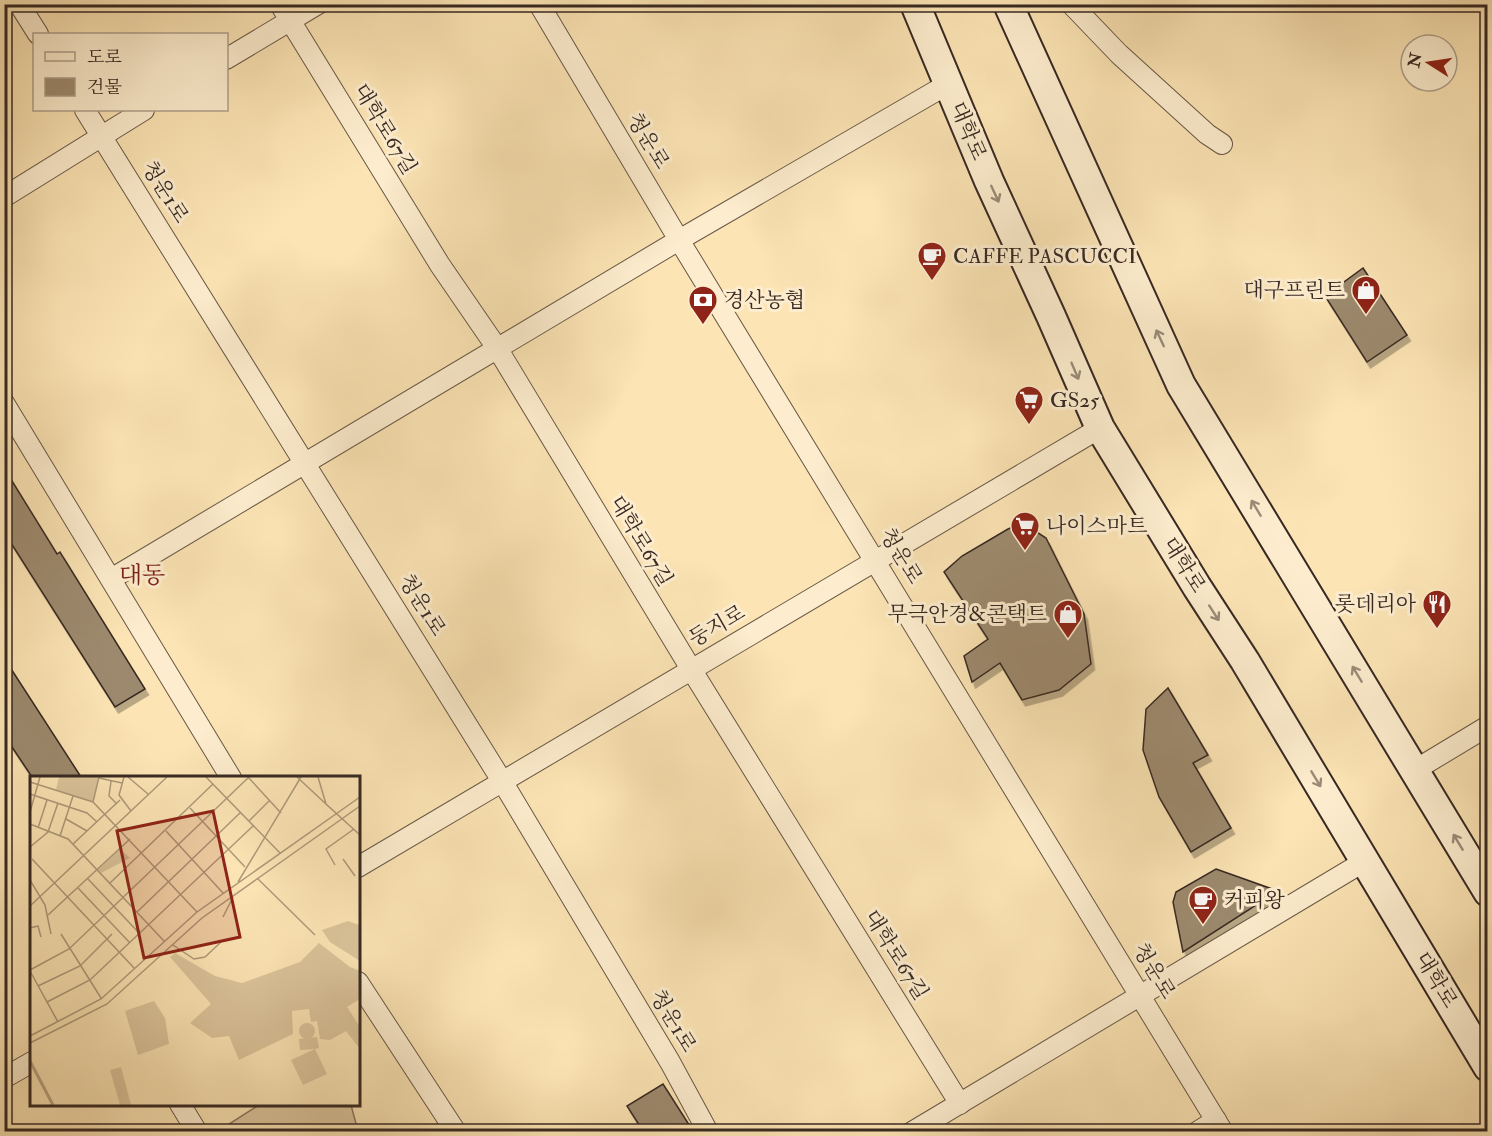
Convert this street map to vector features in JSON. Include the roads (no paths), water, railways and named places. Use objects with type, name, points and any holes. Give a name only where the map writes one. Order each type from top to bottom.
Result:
[{"type":"main road","name":"대학로","points":[[915,4],[989,181],[1100,428],[1245,661],[1488,1067]]},
{"type":"main road","points":[[1008,4],[1181,385],[1488,892]]},
{"type":"street","points":[[19,4],[37,33]]},
{"type":"street","points":[[228,57],[285,12],[318,4]]},
{"type":"street","name":"청운로","points":[[539,4],[679,240],[1219,1126]]},
{"type":"street","points":[[1071,4],[1119,54],[1207,134],[1222,144]]},
{"type":"street","name":"대학로67길","points":[[285,12],[440,265],[497,348],[691,669],[960,1104]]},
{"type":"street","points":[[111,579],[679,240],[948,84]]},
{"type":"street","name":"청운1로","points":[[86,111],[501,781],[670,1062],[708,1131]]},
{"type":"street","points":[[4,197],[142,111]]},
{"type":"street","points":[[4,402],[230,776]]},
{"type":"street","name":"둥지로","points":[[360,866],[1100,428]]},
{"type":"street","points":[[1415,770],[1488,726]]},
{"type":"street","points":[[912,1131],[1365,861]]},
{"type":"street","points":[[360,985],[456,1131]]},
{"type":"street","points":[[4,1078],[30,1063]]},
{"type":"street","points":[[181,1106],[197,1131]]},
{"type":"street","points":[[1197,1131],[1219,1126]]},
{"type":"place","name":"CAFFE PASCUCCI","points":[[932,282]]},
{"type":"place","name":"대구프린트","points":[[1366,316]]},
{"type":"place","name":"경산농협","points":[[703,326]]},
{"type":"place","name":"GS25","points":[[1029,426]]},
{"type":"place","name":"나이스마트","points":[[1025,552]]},
{"type":"place","name":"롯데리아","points":[[1437,630]]},
{"type":"place","name":"무극안경&콘택트","points":[[1068,640]]},
{"type":"place","name":"커피왕","points":[[1203,926]]},
{"type":"district","name":"대동","points":[[142,575]]}]
